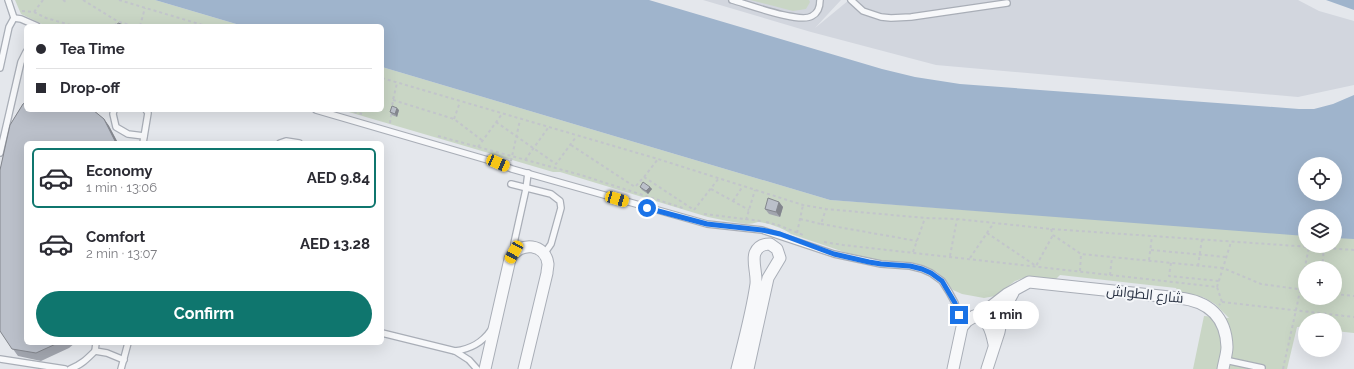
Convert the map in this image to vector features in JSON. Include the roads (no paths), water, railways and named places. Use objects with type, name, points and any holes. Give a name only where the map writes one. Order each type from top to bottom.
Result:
[{"type":"street","points":[[737,369],[755,286],[756,272],[754,256],[759,247],[765,244],[770,244],[777,249],[780,258],[768,278],[748,369]]},
{"type":"street","points":[[485,369],[510,259],[514,252],[521,248],[531,246],[538,249],[544,255],[548,263],[547,273],[524,369]]},
{"type":"street","name":"شارع الطواش","points":[[962,327],[967,321],[989,308],[1007,294],[1030,282],[1191,299],[1214,311],[1220,321],[1227,348],[1224,364]]},
{"type":"street","points":[[987,369],[1004,311],[1015,289]]},
{"type":"street","points":[[974,316],[979,317],[987,323],[992,332],[995,345]]},
{"type":"street","points":[[953,369],[962,327]]},
{"type":"lane","points":[[0,68],[9,27],[14,18],[8,0]]},
{"type":"lane","points":[[732,0],[789,16],[802,18],[811,17],[817,12],[820,0]]},
{"type":"lane","points":[[851,0],[863,11],[877,16],[891,18],[911,17],[1007,2]]},
{"type":"lane","points":[[14,18],[21,19],[32,24]]},
{"type":"lane","points":[[0,153],[21,62],[24,56]]},
{"type":"lane","points":[[114,112],[116,128],[128,134],[144,136]]},
{"type":"lane","points":[[143,141],[147,112]]},
{"type":"lane","points":[[323,112],[498,163],[510,168],[707,224],[762,230],[780,234],[834,254],[881,264],[910,266],[931,273],[942,281],[949,292],[955,303],[962,327]]},
{"type":"lane","points":[[514,252],[514,243],[528,173]]},
{"type":"lane","points":[[511,184],[550,194],[560,201],[561,208],[551,244],[544,255]]},
{"type":"lane","points":[[384,334],[455,351],[464,350],[480,342],[487,336],[496,321]]},
{"type":"lane","points":[[70,369],[78,366],[86,360],[94,351],[96,345]]},
{"type":"lane","points":[[121,369],[128,345]]},
{"type":"lane","points":[[94,351],[107,353],[124,360]]},
{"type":"lane","points":[[455,351],[469,360],[477,369]]},
{"type":"lane","points":[[0,359],[65,369]]},
{"type":"lane","points":[[1224,364],[1262,368]]},
{"type":"water","points":[[155,0],[649,0],[882,69],[915,77],[960,84],[1299,109],[1314,109],[1333,104],[1354,95],[1354,239],[1342,238],[1342,209],[1298,209],[1298,235],[830,200],[384,68],[384,24],[236,24]]},
{"type":"water","points":[[1326,0],[1354,0],[1354,10]]}]
